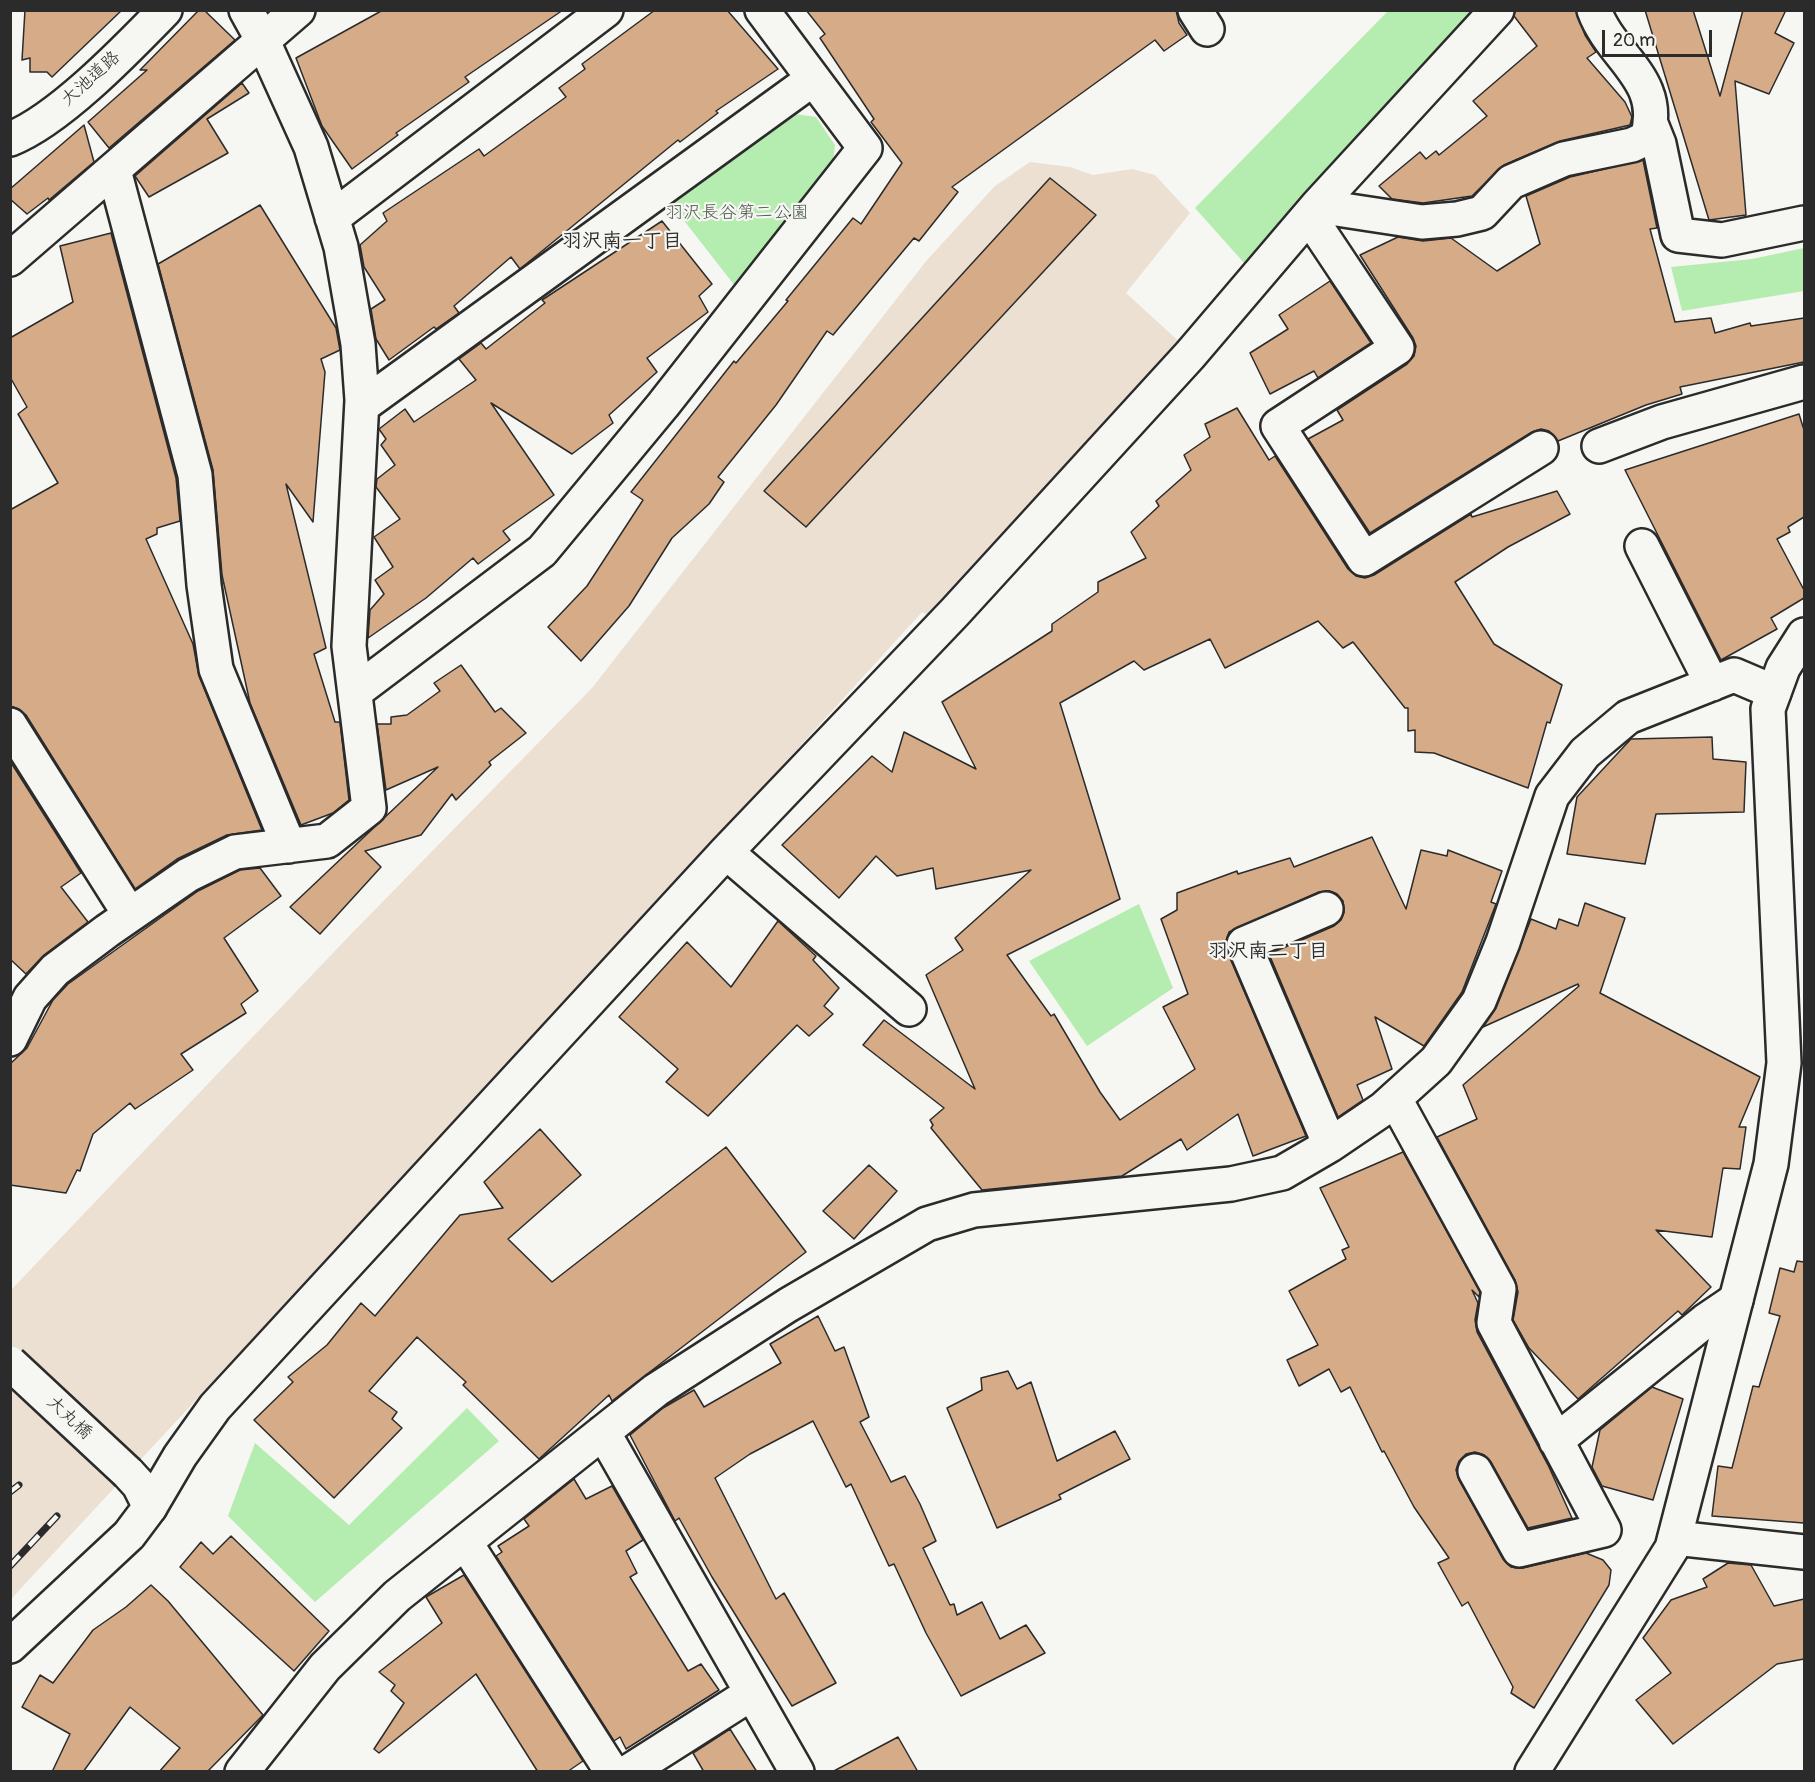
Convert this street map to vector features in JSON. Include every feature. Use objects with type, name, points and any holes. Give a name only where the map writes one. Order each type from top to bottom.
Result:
[{"type":"street","name":"大池道路","points":[[10,139],[24,134],[66,104],[165,10]]},
{"type":"street","points":[[10,1038],[19,994],[188,875],[235,852],[327,841],[369,808],[349,646],[362,406],[358,344],[341,247],[311,147],[262,39],[246,10]]},
{"type":"street","points":[[10,259],[298,10]]},
{"type":"street","points":[[332,218],[606,10]]},
{"type":"street","points":[[355,692],[542,551],[663,405],[865,148],[762,10]]},
{"type":"street","points":[[10,1646],[129,1535],[150,1507],[180,1456],[215,1407],[726,852],[979,586],[1190,355],[1313,211],[1497,10]]},
{"type":"street","points":[[1313,211],[1422,222],[1490,217],[1511,182],[1564,159],[1632,145],[1647,138],[1653,118],[1646,87],[1599,25],[1594,10]]},
{"type":"street","points":[[362,406],[813,79]]},
{"type":"street","points":[[1651,124],[1659,144],[1678,235],[1722,240],[1804,223]]},
{"type":"street","points":[[114,170],[195,475],[204,585],[216,669],[289,846]]},
{"type":"street","points":[[1313,211],[1397,348],[1278,426],[1364,559],[1541,448]]},
{"type":"street","points":[[1599,446],[1662,422],[1804,382]]},
{"type":"street","points":[[1642,546],[1712,684]]},
{"type":"street","points":[[1532,1772],[1672,1548],[1771,1164],[1784,1063],[1768,749],[1768,709],[1783,668],[1804,635]]},
{"type":"street","points":[[243,1772],[325,1667],[397,1596],[656,1390],[788,1305],[927,1224],[974,1210],[1231,1184],[1282,1173],[1330,1145],[1395,1099],[1436,1061],[1479,1001],[1503,942],[1552,796],[1585,753],[1628,717],[1734,675],[1774,692]]},
{"type":"street","points":[[10,725],[130,915]]},
{"type":"street","points":[[726,852],[909,1009]]},
{"type":"street","points":[[1326,909],[1244,944],[1330,1145]]},
{"type":"street","points":[[1395,1099],[1499,1289],[1494,1323],[1604,1530],[1519,1550],[1475,1471]]},
{"type":"street","points":[[1556,1441],[1736,1300]]},
{"type":"street","name":"大丸橋","points":[[10,1363],[128,1473],[139,1485],[150,1507]]},
{"type":"street","points":[[603,1432],[797,1772]]},
{"type":"street","points":[[1675,1538],[1804,1552]]},
{"type":"street","points":[[465,1542],[612,1772]]},
{"type":"street","points":[[628,1772],[752,1694]]},
{"type":"shaded area","points":[[1030,162],[1070,167],[1093,175],[1132,169],[1155,175],[1190,213],[1126,293],[1184,346],[937,619],[922,612],[631,932],[11,1599],[10,1291],[354,931],[592,688],[927,260],[995,186]]},
{"type":"green space","points":[[1388,11],[1481,11],[1245,264],[1195,208]]},
{"type":"green space","name":"羽沢長谷第二公園","points":[[795,114],[816,117],[835,145],[833,162],[735,286],[672,205]]},
{"type":"green space","points":[[1804,248],[1804,291],[1682,311],[1671,267],[1752,259]]},
{"type":"green space","points":[[1139,904],[1173,988],[1087,1046],[1029,961]]},
{"type":"green space","points":[[467,1408],[499,1441],[315,1602],[228,1516],[255,1443],[349,1525]]},
{"type":"building","points":[[25,10],[122,10],[52,77],[47,72],[30,72],[30,58],[22,60]]},
{"type":"building","points":[[199,10],[204,10],[235,40],[109,148],[88,122],[147,70],[140,70]]},
{"type":"building","points":[[383,10],[563,10],[465,77],[469,82],[396,133],[398,135],[352,169],[322,126],[296,58]]},
{"type":"building","points":[[655,10],[727,10],[778,69],[716,111],[718,113],[680,142],[678,140],[520,269],[511,257],[454,306],[459,313],[436,329],[434,327],[389,360],[376,339],[371,309],[385,300],[364,267],[360,245],[387,221],[383,213],[479,149],[484,156],[566,97],[559,88],[585,69],[582,64]]},
{"type":"building","points":[[806,10],[1176,10],[1179,23],[1187,35],[1164,51],[1155,40],[952,187],[958,192],[919,241],[914,238],[833,335],[827,331],[776,405],[718,477],[724,482],[709,504],[672,538],[629,606],[581,661],[548,627],[587,586],[643,500],[631,492],[734,361],[736,363],[788,301],[786,300],[853,218],[861,224],[902,163],[871,122],[874,119],[820,38],[825,34]]},
{"type":"building","points":[[1515,10],[1576,10],[1585,35],[1596,52],[1587,58],[1625,102],[1632,117],[1630,125],[1560,141],[1504,165],[1472,196],[1423,203],[1392,199],[1379,186],[1420,152],[1426,159],[1436,151],[1439,155],[1487,116],[1473,101],[1537,46],[1514,16]]},
{"type":"building","points":[[1645,10],[1693,10],[1720,96],[1743,10],[1786,10],[1775,33],[1794,43],[1769,94],[1735,81],[1746,215],[1709,220]]},
{"type":"building","points":[[242,83],[249,93],[207,119],[228,153],[149,197],[135,176]]},
{"type":"building","points":[[84,125],[94,162],[49,200],[48,198],[27,214],[10,199],[10,189]]},
{"type":"building","points":[[1643,160],[1657,228],[1650,229],[1675,322],[1711,318],[1715,333],[1750,323],[1751,326],[1804,318],[1804,362],[1680,387],[1682,394],[1646,405],[1558,441],[1549,431],[1541,429],[1532,432],[1370,533],[1308,439],[1343,420],[1337,410],[1407,364],[1414,356],[1416,346],[1413,338],[1360,255],[1398,237],[1423,241],[1451,238],[1497,271],[1540,244],[1526,196],[1570,177]]},
{"type":"building","points":[[1050,178],[1096,215],[806,527],[764,491]]},
{"type":"building","points":[[260,205],[336,328],[340,350],[321,359],[325,372],[313,522],[286,484],[326,648],[314,654],[335,722],[340,722],[349,800],[333,813],[301,825],[250,703],[222,575],[213,470],[158,264]]},
{"type":"building","points":[[662,221],[712,284],[699,296],[708,312],[647,358],[657,372],[609,415],[613,423],[572,454],[491,403],[554,495],[503,531],[510,540],[478,564],[473,558],[426,598],[368,638],[370,610],[384,594],[375,580],[393,567],[374,537],[400,519],[376,487],[377,479],[395,465],[381,445],[386,439],[379,429],[405,409],[414,422],[476,380],[459,359],[481,343],[486,349],[545,303],[542,300]]},
{"type":"building","points":[[111,233],[176,478],[180,521],[157,528],[157,534],[146,539],[193,644],[199,676],[262,830],[227,835],[177,859],[135,889],[26,715],[10,706],[10,510],[58,483],[18,414],[27,407],[10,377],[10,338],[73,302],[60,246]]},
{"type":"building","points":[[1330,281],[1371,343],[1318,378],[1314,371],[1270,394],[1250,353],[1288,329],[1279,315]]},
{"type":"building","points":[[1237,408],[1269,460],[1275,456],[1348,569],[1356,576],[1365,578],[1374,575],[1471,514],[1472,517],[1557,491],[1570,514],[1508,547],[1455,582],[1494,644],[1562,685],[1550,723],[1547,722],[1528,788],[1434,753],[1415,752],[1415,730],[1408,731],[1408,708],[1405,708],[1353,642],[1343,648],[1318,621],[1225,668],[1210,639],[1144,670],[1134,661],[1060,703],[1120,899],[1007,955],[1051,1016],[1054,1014],[1100,1092],[1120,1120],[1195,1069],[1163,1007],[1188,994],[1161,919],[1177,910],[1177,893],[1237,871],[1238,874],[1290,858],[1294,867],[1372,837],[1406,909],[1421,850],[1447,856],[1448,850],[1502,871],[1491,902],[1496,904],[1462,992],[1424,1046],[1375,1017],[1392,1069],[1357,1085],[1363,1100],[1338,1117],[1269,954],[1334,926],[1341,920],[1344,912],[1343,901],[1337,894],[1329,891],[1319,892],[1229,932],[1226,941],[1227,951],[1306,1136],[1253,1156],[1238,1114],[1187,1150],[1181,1139],[1122,1176],[982,1190],[931,1128],[933,1125],[930,1120],[944,1108],[863,1045],[884,1020],[975,1089],[926,975],[963,950],[955,938],[1031,870],[936,889],[933,868],[897,876],[876,856],[839,898],[782,845],[872,756],[892,772],[904,732],[976,769],[942,702],[1052,631],[1052,624],[1098,592],[1098,582],[1146,558],[1131,532],[1159,506],[1156,501],[1191,470],[1184,455],[1210,437],[1205,424]]},
{"type":"building","points":[[1799,414],[1804,430],[1804,517],[1788,527],[1790,532],[1777,539],[1804,590],[1804,598],[1771,618],[1777,629],[1721,660],[1625,470]]},
{"type":"building","points":[[461,665],[495,712],[501,708],[526,733],[489,762],[491,765],[456,800],[452,794],[421,835],[365,851],[381,867],[320,934],[290,907],[438,767],[386,790],[377,724],[391,724],[391,717],[407,715],[440,691],[434,683]]},
{"type":"building","points":[[1712,737],[1713,759],[1746,762],[1744,812],[1656,814],[1645,864],[1567,854],[1577,797],[1631,739]]},
{"type":"building","points":[[10,761],[81,873],[61,887],[88,922],[44,955],[26,974],[10,959]]},
{"type":"building","points":[[260,868],[281,896],[224,938],[258,991],[241,1004],[246,1013],[181,1054],[193,1070],[135,1109],[130,1103],[93,1134],[80,1171],[77,1170],[66,1193],[10,1185],[10,1064],[27,1048],[53,1000],[68,984],[198,891],[240,870]]},
{"type":"building","points":[[1585,903],[1625,918],[1600,993],[1760,1077],[1739,1127],[1746,1127],[1740,1169],[1723,1168],[1712,1237],[1656,1230],[1711,1287],[1682,1315],[1678,1311],[1578,1399],[1529,1348],[1513,1320],[1518,1292],[1515,1280],[1437,1137],[1477,1119],[1463,1085],[1579,986],[1578,984],[1483,1027],[1496,1008],[1531,919],[1556,929],[1559,919],[1578,926]]},
{"type":"building","points":[[778,921],[816,956],[813,960],[839,988],[824,1006],[833,1014],[809,1036],[797,1025],[708,1116],[666,1082],[678,1069],[619,1017],[687,942],[731,987]]},
{"type":"building","points":[[540,1129],[581,1175],[508,1239],[552,1282],[726,1147],[806,1252],[612,1401],[609,1395],[539,1459],[463,1385],[466,1382],[417,1337],[369,1391],[397,1412],[392,1419],[402,1428],[334,1498],[254,1420],[293,1382],[288,1377],[327,1345],[361,1303],[375,1316],[460,1215],[503,1208],[484,1182]]},
{"type":"building","points":[[1403,1152],[1480,1292],[1479,1297],[1472,1290],[1478,1303],[1475,1320],[1477,1332],[1549,1467],[1572,1518],[1528,1528],[1491,1462],[1484,1455],[1475,1452],[1466,1454],[1459,1461],[1456,1470],[1459,1480],[1503,1559],[1511,1567],[1523,1568],[1586,1553],[1603,1560],[1611,1570],[1609,1585],[1534,1708],[1511,1693],[1513,1687],[1468,1602],[1462,1606],[1438,1563],[1449,1558],[1414,1507],[1384,1451],[1382,1452],[1350,1387],[1341,1392],[1329,1369],[1299,1386],[1287,1360],[1318,1345],[1289,1291],[1346,1259],[1342,1250],[1349,1247],[1320,1188]]},
{"type":"building","points":[[869,1165],[897,1191],[854,1239],[823,1211]]},
{"type":"building","points":[[1797,1261],[1804,1262],[1804,1523],[1712,1516],[1718,1466],[1732,1468],[1753,1386],[1759,1387],[1780,1316],[1769,1313],[1780,1268],[1794,1272]]},
{"type":"building","points":[[818,1316],[835,1351],[844,1347],[869,1417],[860,1422],[891,1482],[905,1476],[920,1504],[936,1541],[923,1548],[950,1605],[954,1604],[957,1615],[982,1602],[1000,1639],[1026,1625],[1045,1653],[961,1696],[926,1633],[894,1564],[889,1566],[851,1484],[846,1487],[813,1421],[750,1454],[715,1478],[776,1599],[784,1593],[836,1683],[792,1706],[712,1577],[679,1518],[675,1521],[630,1435],[663,1408],[694,1390],[704,1407],[781,1363],[770,1344]]},
{"type":"building","points":[[1008,1371],[1017,1389],[1031,1382],[1057,1461],[1115,1431],[1130,1459],[1059,1495],[1061,1499],[997,1528],[947,1408],[982,1390],[981,1378]]},
{"type":"building","points":[[1652,1387],[1683,1399],[1653,1500],[1602,1486],[1592,1467],[1600,1430]]},
{"type":"building","points":[[574,1479],[586,1499],[612,1486],[643,1540],[626,1551],[637,1573],[630,1577],[688,1671],[701,1664],[719,1690],[626,1749],[620,1737],[614,1741],[496,1556],[502,1552],[498,1546],[529,1526],[524,1519]]},
{"type":"building","points":[[231,1536],[329,1631],[294,1671],[180,1567],[201,1542],[213,1554]]},
{"type":"building","points":[[1728,1563],[1751,1565],[1774,1606],[1804,1599],[1804,1659],[1777,1664],[1673,1744],[1636,1700],[1671,1673],[1643,1638],[1671,1600],[1707,1587],[1703,1579]]},
{"type":"building","points":[[464,1575],[583,1761],[567,1772],[538,1772],[476,1674],[379,1753],[374,1749],[404,1703],[391,1691],[395,1685],[379,1672],[442,1623],[426,1597]]},
{"type":"building","points":[[151,1585],[168,1601],[263,1715],[207,1772],[159,1772],[180,1748],[130,1707],[83,1772],[52,1772],[70,1734],[22,1707],[40,1675],[53,1683],[93,1630],[126,1607]]},
{"type":"building","points":[[730,1729],[757,1772],[704,1772],[693,1753]]},
{"type":"building","points":[[898,1737],[918,1772],[832,1772]]},
{"type":"railway","points":[[10,1492],[19,1485]]},
{"type":"railway","points":[[10,1566],[57,1516]]},
{"type":"district","name":"羽沢南一丁目","points":[[622,242]]},
{"type":"district","name":"羽沢南二丁目","points":[[1268,952]]}]
